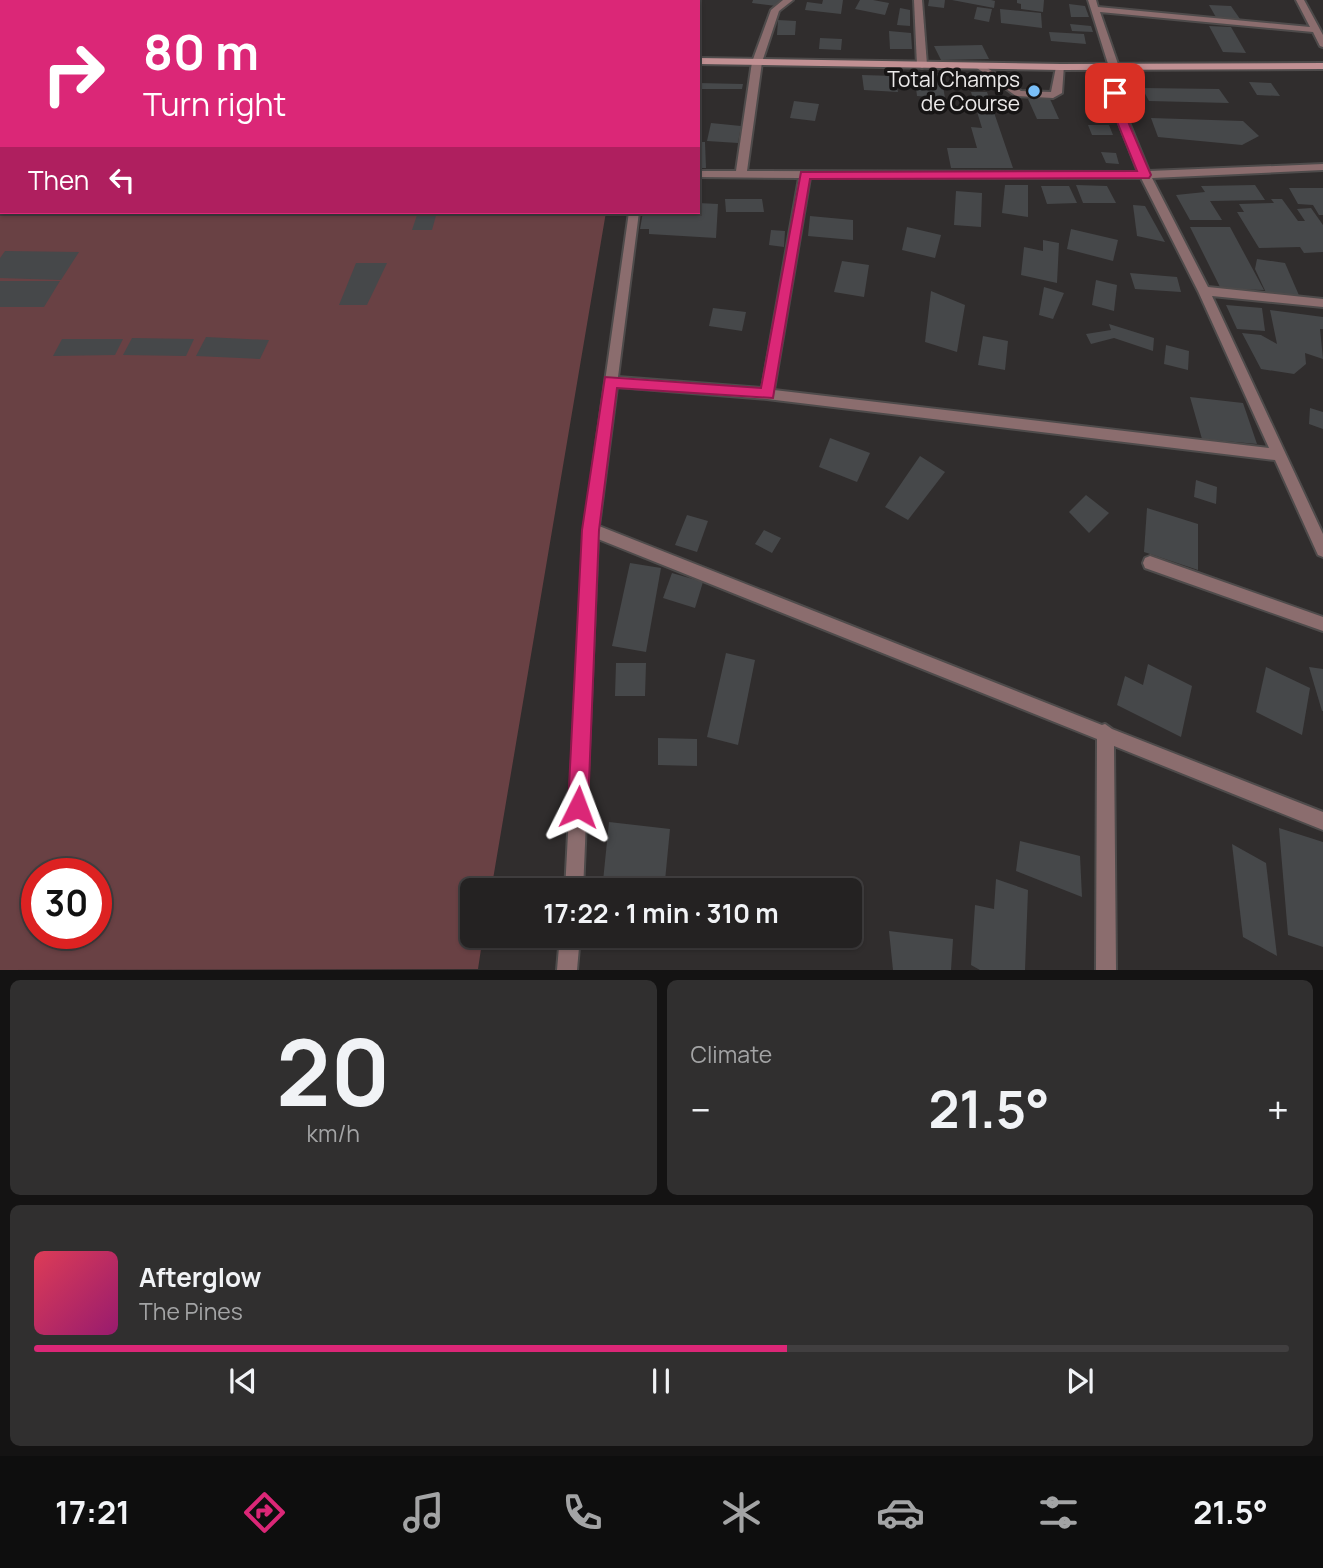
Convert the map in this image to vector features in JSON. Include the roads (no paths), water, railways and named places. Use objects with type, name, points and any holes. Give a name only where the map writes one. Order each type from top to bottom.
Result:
[{"type":"street","points":[[741,175],[757,61],[773,14],[789,0]]},
{"type":"street","points":[[918,0],[922,65]]},
{"type":"street","points":[[1300,0],[1323,44]]},
{"type":"street","points":[[1315,30],[1093,4],[1114,67],[1118,108],[1145,175],[1204,291],[1323,550]]},
{"type":"street","points":[[700,61],[1062,67],[1323,66]]},
{"type":"street","points":[[980,66],[1019,94],[1052,95],[1057,93],[1062,67]]},
{"type":"street","points":[[700,174],[1145,175],[1323,167]]},
{"type":"street","points":[[767,394],[805,175]]},
{"type":"street","points":[[575,878],[591,530],[634,214]]},
{"type":"street","points":[[1204,291],[1323,303]]},
{"type":"street","points":[[610,381],[767,394],[1279,455]]},
{"type":"street","points":[[591,530],[1105,732],[1323,821]]},
{"type":"street","points":[[1150,563],[1323,624]]},
{"type":"street","points":[[1105,732],[1106,970]]},
{"type":"street","points":[[567,970],[569,948]]},
{"type":"place","name":"Total Champs de Course","points":[[1034,91]]}]
